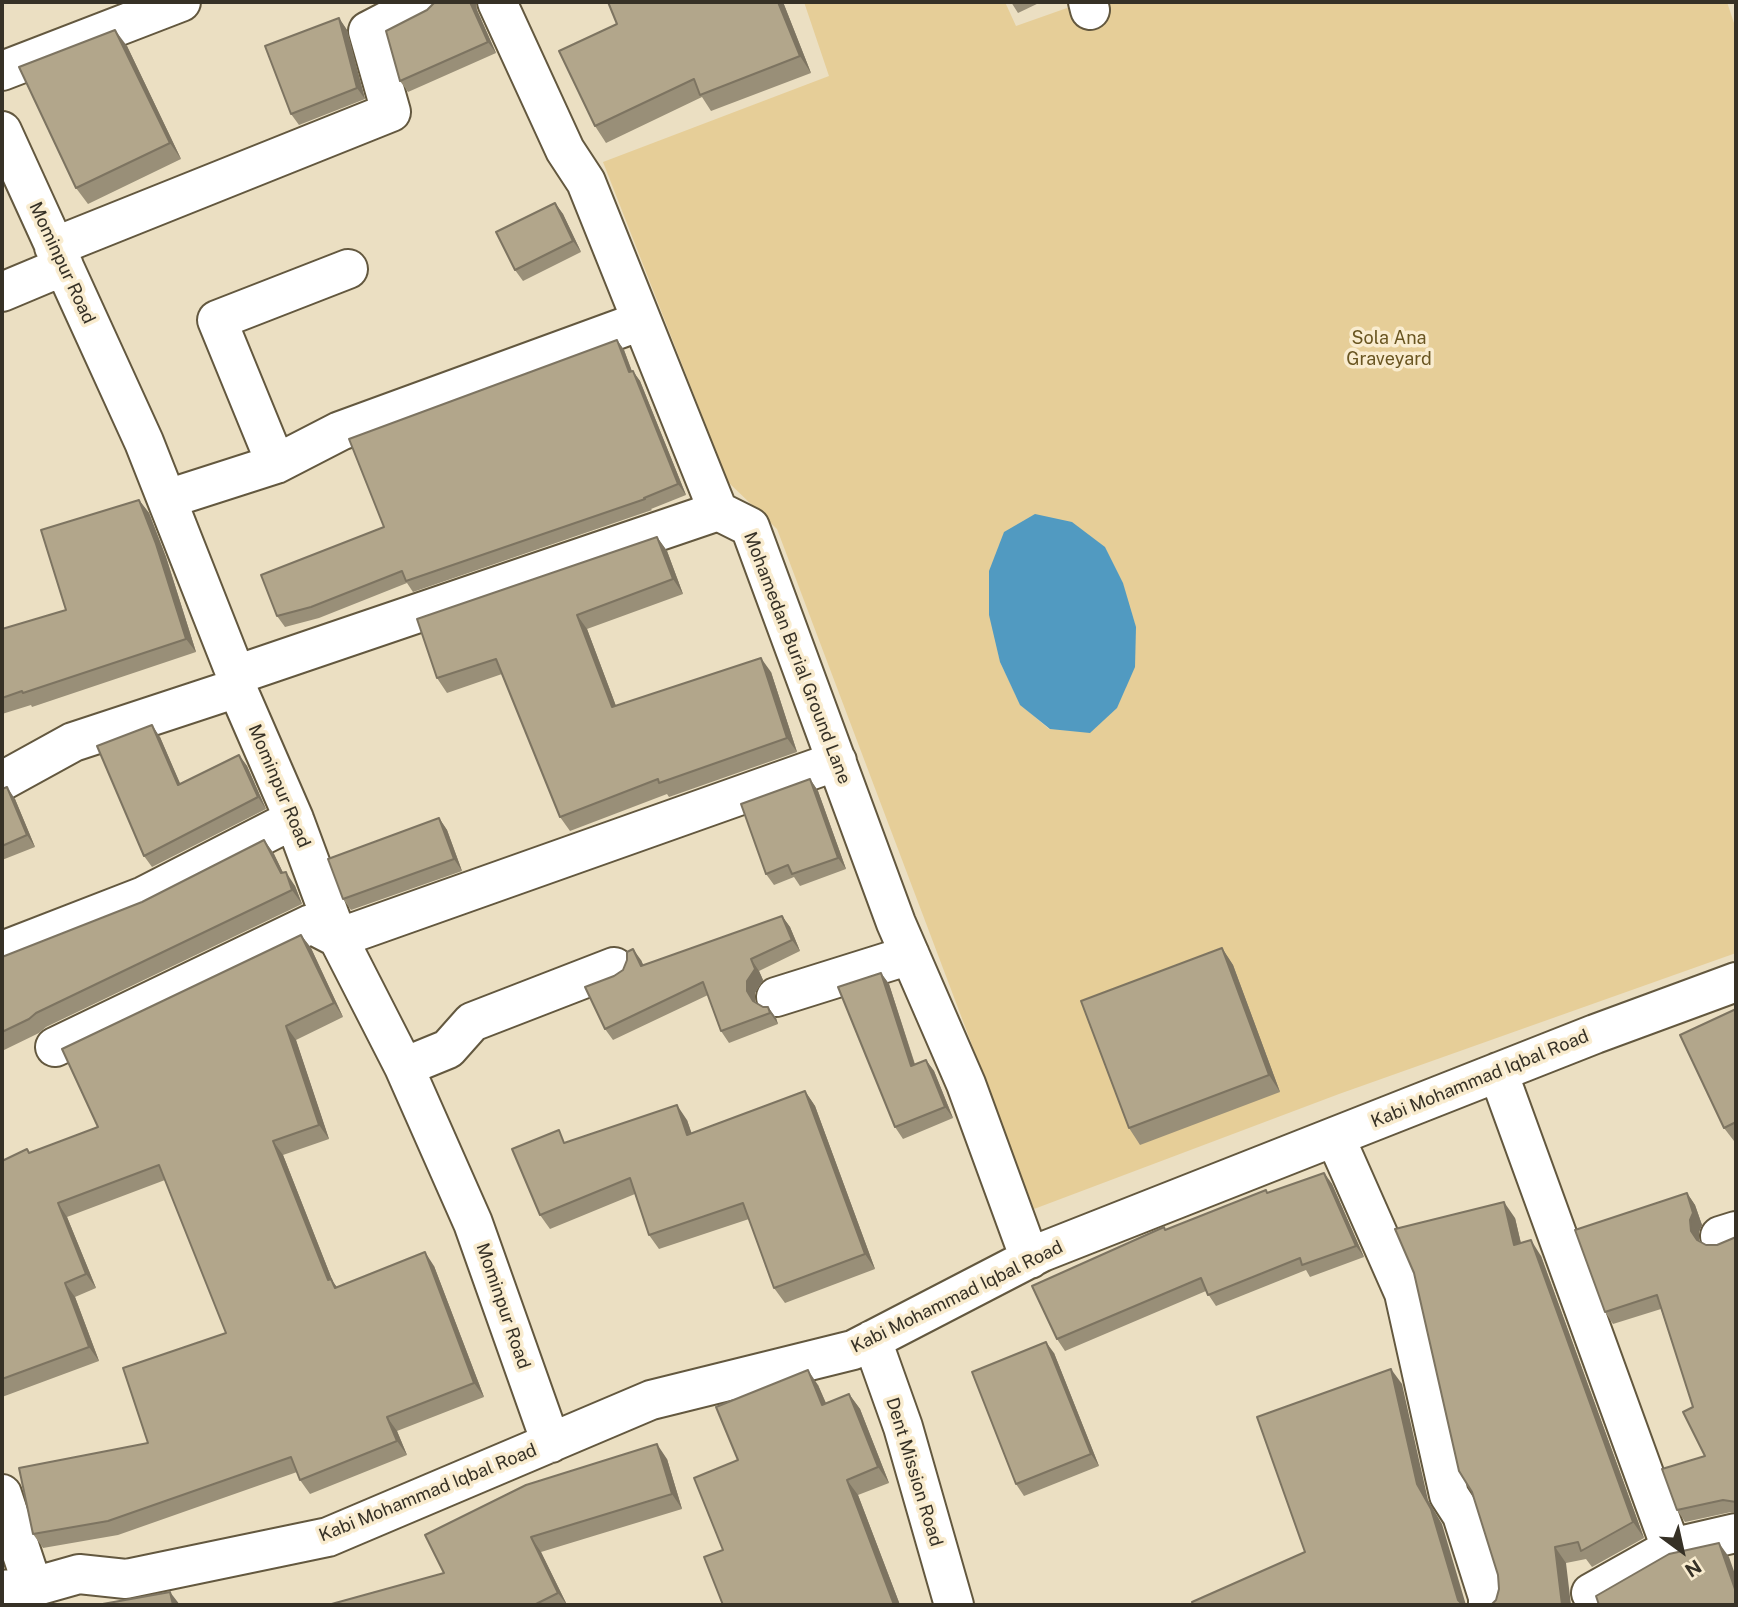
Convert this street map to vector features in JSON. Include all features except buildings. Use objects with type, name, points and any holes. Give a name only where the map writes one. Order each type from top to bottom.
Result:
[{"type":"street","points":[[2,71],[181,2]]},
{"type":"street","points":[[2,292],[59,256],[391,112],[368,31],[424,2]]},
{"type":"street","points":[[2,781],[73,742],[718,511],[586,182],[565,150],[497,2]]},
{"type":"street","name":"Mominpur Road","points":[[2,131],[144,442],[237,682],[294,819],[338,938],[404,1067],[473,1223],[551,1443]]},
{"type":"street","points":[[276,464],[217,320],[348,269]]},
{"type":"street","points":[[167,499],[276,464],[340,431],[641,321]]},
{"type":"street","name":"Mohamedan Burial Ground Lane","points":[[718,511],[750,527],[910,955],[967,1084],[1030,1259]]},
{"type":"street","points":[[55,1047],[311,924],[338,938],[837,761]]},
{"type":"street","points":[[3,944],[144,896],[294,819]]},
{"type":"street","points":[[776,996],[910,955]]},
{"type":"street","points":[[404,1067],[448,1049],[472,1021],[614,967]]},
{"type":"street","name":"Kabi Mohammad Iqbal Road","points":[[17,1589],[83,1590],[328,1537],[651,1400],[853,1350],[1042,1252],[1498,1072],[1736,982]]},
{"type":"street","points":[[1498,1072],[1671,1548]]},
{"type":"street","points":[[1335,1137],[1404,1293],[1448,1495],[1462,1515],[1488,1597],[1488,1605]]},
{"type":"street","name":"Dent Mission Road","points":[[872,1340],[903,1427],[954,1605]]},
{"type":"street","points":[[2,1494],[17,1589]]},
{"type":"street","points":[[1591,1593],[1671,1548],[1736,1533]]},
{"type":"green space","name":"Sola Ana Graveyard","points":[[804,2],[1005,2],[1016,26],[1084,2],[1727,2],[1736,29],[1736,953],[1339,1094],[1034,1209],[777,529],[728,482],[603,162],[829,76]],"holes":[[[1000,662],[1050,730],[1020,704]]]},
{"type":"water","points":[[1035,514],[1072,522],[1105,547],[1123,583],[1136,627],[1135,667],[1117,708],[1090,733],[1050,729],[1020,705],[1000,662],[989,615],[989,571],[1004,532]]}]
